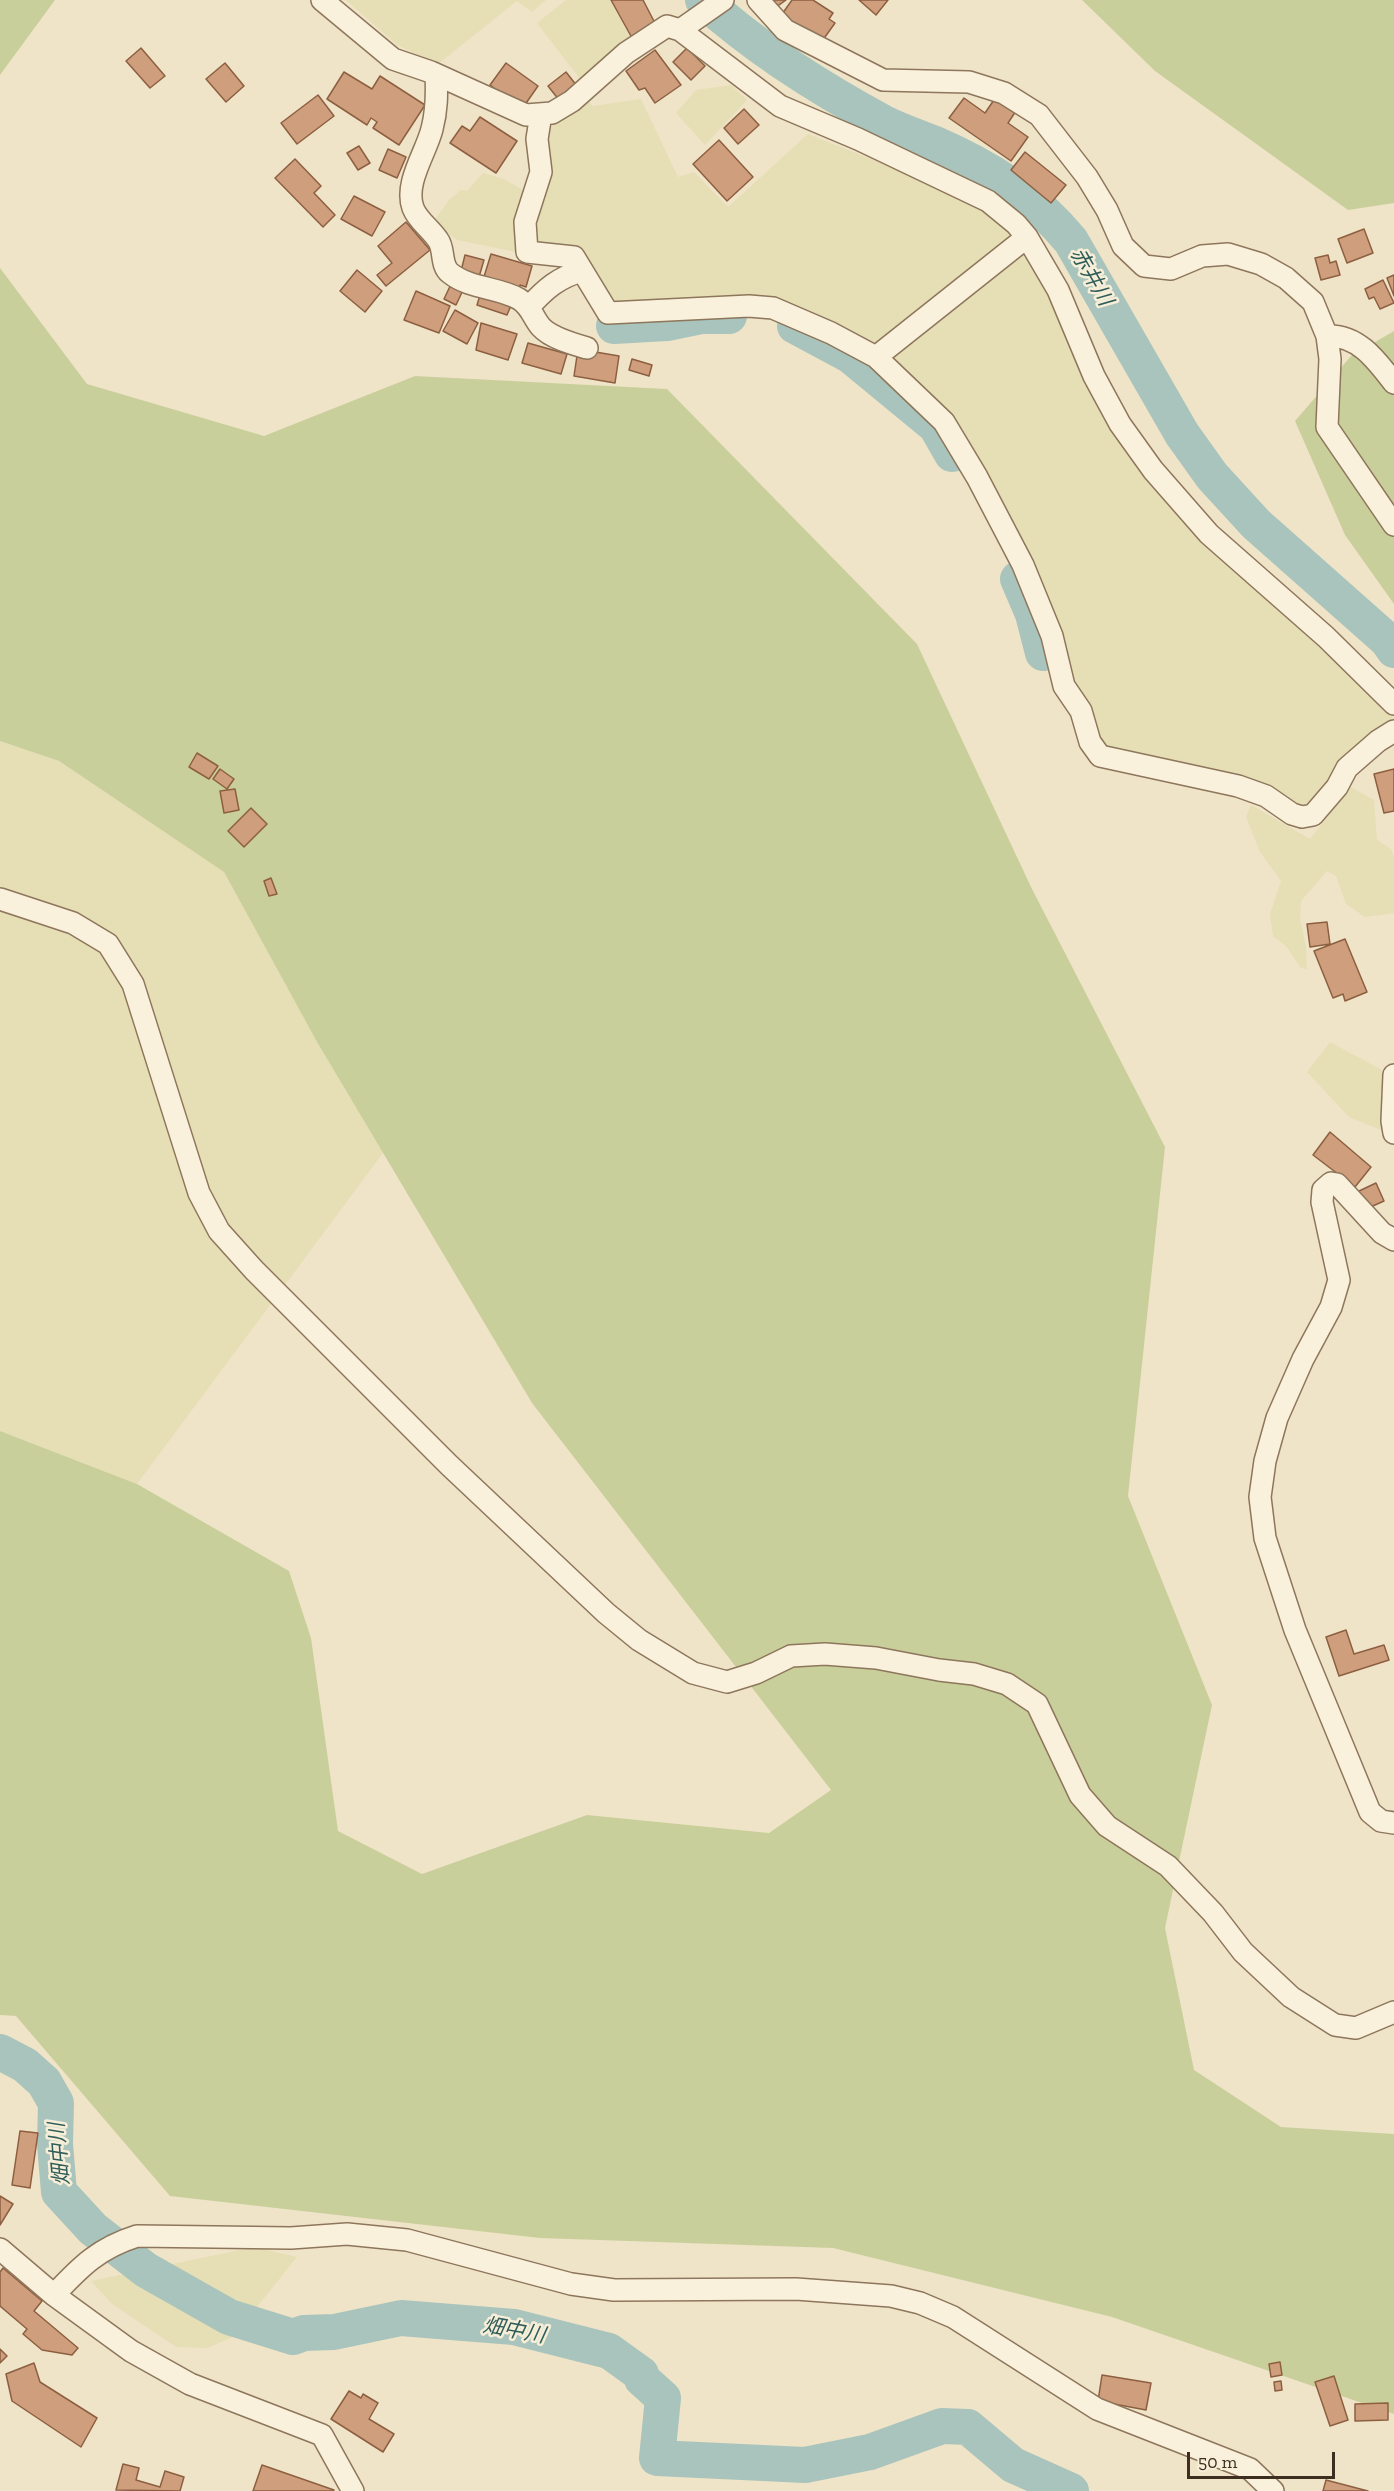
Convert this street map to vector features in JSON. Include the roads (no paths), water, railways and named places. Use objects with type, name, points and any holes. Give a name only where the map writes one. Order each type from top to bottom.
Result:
[{"type":"street","points":[[322,0],[393,58],[526,115],[552,113],[572,101],[626,53],[667,26],[680,30],[780,106],[858,139],[988,201],[1027,237],[1058,290],[1094,376],[1120,424],[1154,470],[1209,534],[1326,637],[1394,704]]},
{"type":"street","points":[[680,30],[723,0]]},
{"type":"street","points":[[758,0],[785,30],[883,80],[969,82],[1004,93],[1039,115],[1087,177],[1107,210],[1123,246],[1144,266],[1171,269],[1202,256],[1228,254],[1261,264],[1286,278],[1313,302],[1328,336],[1330,359],[1327,427],[1394,525]]},
{"type":"street","points":[[436,75],[438,103],[410,192],[413,207],[421,221],[440,242],[443,259],[449,272],[466,282],[519,299],[529,307],[541,328],[570,343],[587,348]]},
{"type":"street","points":[[541,114],[537,139],[541,172],[525,222],[528,252],[574,257],[608,313],[749,306],[773,308],[831,333],[876,357],[944,422],[977,477],[1023,565],[1052,636],[1065,686],[1081,711],[1090,742],[1100,756],[1238,786],[1266,796],[1292,814],[1302,817],[1313,815],[1337,787],[1347,768],[1378,741],[1394,731]]},
{"type":"street","points":[[876,357],[1027,237]]},
{"type":"street","points":[[529,307],[542,292],[563,276],[582,271]]},
{"type":"street","points":[[1328,336],[1339,335],[1365,350],[1394,383]]},
{"type":"street","points":[[0,899],[74,922],[108,944],[133,984],[199,1193],[219,1231],[254,1270],[441,1457],[614,1620],[639,1640],[693,1673],[727,1682],[756,1673],[791,1656],[825,1654],[876,1658],[974,1674],[1007,1684],[1037,1704],[1080,1795],[1107,1826],[1168,1866],[1213,1913],[1243,1952],[1291,1997],[1335,2025],[1356,2028],[1394,2012]]},
{"type":"street","points":[[1394,1075],[1392,1121],[1394,1133]]},
{"type":"street","points":[[1394,1240],[1382,1233],[1337,1184],[1331,1183],[1323,1190],[1322,1202],[1339,1280],[1331,1306],[1303,1359],[1277,1418],[1265,1461],[1260,1497],[1265,1538],[1280,1586],[1365,1801],[1370,1812],[1382,1821],[1394,1823]]},
{"type":"street","points":[[54,2295],[87,2260],[117,2242],[138,2236],[291,2238],[346,2234],[407,2240],[571,2284],[614,2290],[796,2289],[891,2296],[920,2303],[952,2317],[1097,2409],[1250,2469],[1273,2491]]},
{"type":"street","points":[[0,2250],[54,2295],[131,2351],[190,2384],[322,2435],[353,2491]]},
{"type":"waterway","name":"赤井川","points":[[703,0],[745,35],[813,82],[884,123],[973,162],[1009,184],[1041,210],[1071,241],[1182,434],[1212,476],[1256,524],[1387,640],[1394,650]]},
{"type":"waterway","points":[[614,326],[667,323],[701,316],[729,316]]},
{"type":"waterway","points":[[795,326],[851,356],[936,426],[952,454]]},
{"type":"waterway","points":[[1018,579],[1033,614],[1043,653]]},
{"type":"waterway","name":"畑中川","points":[[0,2052],[25,2065],[44,2082],[56,2103],[55,2144],[59,2192],[93,2229],[146,2270],[229,2317],[293,2337],[304,2333],[334,2332],[401,2318],[514,2327],[609,2351],[641,2374],[642,2379],[663,2398],[657,2458],[805,2465],[870,2452],[942,2426],[968,2427],[1013,2465],[1071,2491]]}]
